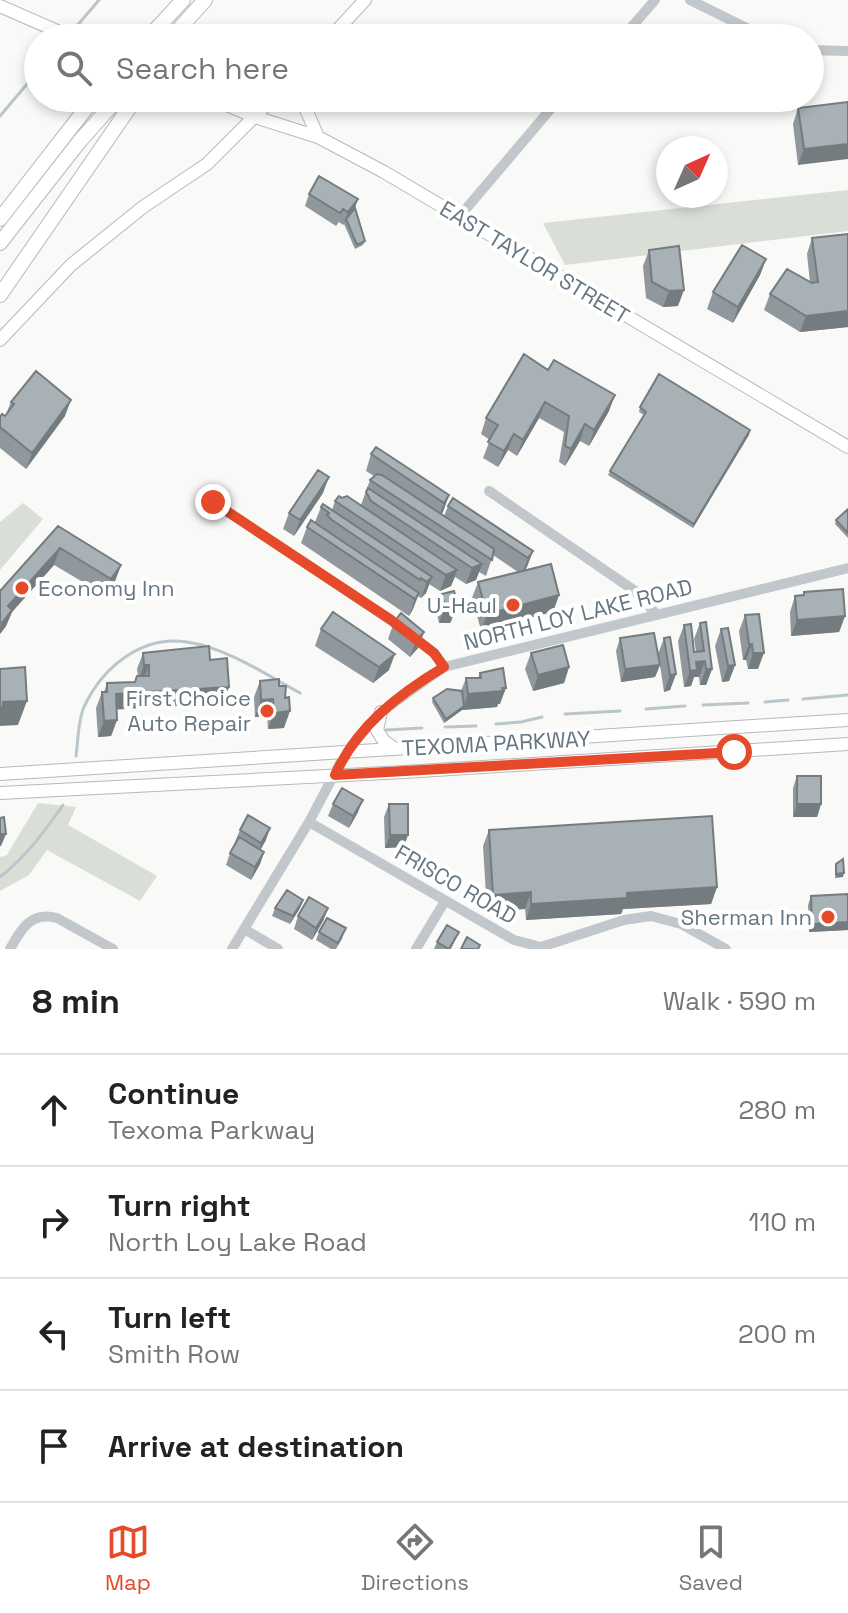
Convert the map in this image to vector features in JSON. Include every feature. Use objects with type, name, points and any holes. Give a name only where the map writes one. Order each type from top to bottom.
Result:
[{"type":"highway","points":[[161,24],[183,0]]},
{"type":"highway","points":[[183,24],[203,2]]},
{"type":"highway","points":[[187,24],[203,2]]},
{"type":"highway","points":[[0,219],[83,112]]},
{"type":"highway","points":[[0,243],[106,112]]},
{"type":"highway","points":[[0,295],[126,112]]},
{"type":"main road","points":[[343,24],[365,0]]},
{"type":"main road","points":[[0,6],[40,24]]},
{"type":"main road","name":"EAST TAYLOR STREET","points":[[243,112],[318,137],[384,172],[848,447]]},
{"type":"main road","points":[[0,340],[71,265],[143,207],[207,164],[260,112]]},
{"type":"main road","points":[[307,112],[318,137]]},
{"type":"main road","points":[[381,712],[377,730],[383,740],[395,749]]},
{"type":"main road","name":"TEXOMA PARKWAY","points":[[0,774],[848,720]]},
{"type":"main road","name":"TEXOMA PARKWAY","points":[[0,793],[848,744]]},
{"type":"main road","points":[[22,791],[30,772]]},
{"type":"street","points":[[634,24],[655,0]]},
{"type":"street","points":[[690,0],[739,24]]},
{"type":"street","points":[[824,50],[848,51]]},
{"type":"street","points":[[459,217],[548,112]]},
{"type":"street","points":[[489,491],[635,591],[657,615]]},
{"type":"street","points":[[213,502],[391,620],[434,653],[444,667]]},
{"type":"street","name":"NORTH LOY LAKE ROAD","points":[[232,949],[309,822],[346,752],[381,712],[444,667],[848,568]]},
{"type":"street","name":"FRISCO ROAD","points":[[309,822],[514,940],[541,948],[624,920],[651,916],[681,924],[726,949]]},
{"type":"street","points":[[416,949],[445,901]]},
{"type":"street","points":[[10,949],[28,922],[46,915],[113,949]]},
{"type":"street","points":[[244,929],[278,949]]},
{"type":"shaded area","points":[[848,190],[848,231],[565,265],[543,223],[682,208],[728,208],[728,203]]},
{"type":"shaded area","points":[[23,503],[43,519],[0,570],[0,522]]},
{"type":"shaded area","points":[[38,803],[76,807],[68,825],[157,876],[140,901],[47,850],[29,875],[0,891],[0,857],[7,855]]},
{"type":"building","points":[[848,102],[848,144],[804,149],[799,112],[824,112],[824,105]]},
{"type":"building","points":[[319,176],[358,199],[348,212],[343,209],[340,213],[309,194]]},
{"type":"building","points":[[355,208],[365,241],[357,245],[346,219]]},
{"type":"building","points":[[848,234],[848,311],[806,316],[770,294],[787,269],[812,283],[818,282],[812,238]]},
{"type":"building","points":[[742,245],[766,259],[738,307],[713,292]]},
{"type":"building","points":[[679,246],[684,290],[669,291],[652,282],[649,250]]},
{"type":"building","points":[[524,354],[548,370],[554,360],[615,395],[594,430],[585,424],[571,449],[565,446],[569,416],[545,402],[523,440],[514,434],[504,451],[488,442],[498,425],[486,418]]},
{"type":"building","points":[[36,371],[71,400],[32,453],[0,427],[0,417],[2,414],[5,416],[14,404],[11,402]]},
{"type":"building","points":[[659,374],[750,430],[694,524],[610,471],[646,412],[640,407]]},
{"type":"building","points":[[376,447],[449,495],[444,503],[371,454]]},
{"type":"building","points":[[318,470],[329,477],[300,520],[289,513]]},
{"type":"building","points":[[377,474],[494,549],[492,560],[370,480]]},
{"type":"building","points":[[368,488],[482,564],[472,568],[371,501],[366,492]]},
{"type":"building","points":[[339,496],[347,496],[457,570],[446,575],[335,501]]},
{"type":"building","points":[[453,498],[533,551],[528,558],[448,506]]},
{"type":"building","points":[[323,504],[432,577],[427,582],[420,580],[332,520],[321,507]]},
{"type":"building","points":[[848,509],[848,533],[836,520]]},
{"type":"building","points":[[311,520],[419,593],[415,599],[307,527]]},
{"type":"building","points":[[58,526],[121,565],[111,579],[60,548],[8,606],[12,610],[0,622],[0,591]]},
{"type":"building","points":[[551,564],[559,595],[487,614],[478,582]]},
{"type":"building","points":[[843,589],[845,616],[797,620],[795,596],[804,595],[804,592]]},
{"type":"building","points":[[454,591],[458,604],[455,607],[445,606],[442,594]]},
{"type":"building","points":[[333,612],[395,654],[379,667],[321,629]]},
{"type":"building","points":[[401,613],[424,632],[416,641],[394,622]]},
{"type":"building","points":[[759,614],[764,653],[753,653],[745,615]]},
{"type":"building","points":[[706,622],[712,669],[706,669],[705,661],[696,662],[697,670],[690,671],[684,625],[691,624],[694,652],[704,651],[700,623]]},
{"type":"building","points":[[728,628],[735,665],[728,666],[721,629]]},
{"type":"building","points":[[654,633],[660,665],[625,669],[620,638]]},
{"type":"building","points":[[670,637],[676,674],[670,675],[664,638]]},
{"type":"building","points":[[563,645],[569,667],[538,675],[531,653]]},
{"type":"building","points":[[209,646],[210,660],[227,658],[229,687],[116,694],[117,720],[104,721],[102,692],[107,692],[107,683],[135,682],[137,676],[149,676],[149,665],[144,665],[143,653]]},
{"type":"building","points":[[25,667],[27,701],[3,702],[3,707],[0,707],[0,669]]},
{"type":"building","points":[[503,668],[506,688],[502,688],[503,691],[468,694],[466,678],[481,678],[480,673]]},
{"type":"building","points":[[279,679],[279,686],[286,686],[285,698],[289,697],[290,711],[274,713],[273,699],[261,700],[260,681]]},
{"type":"building","points":[[447,689],[462,691],[464,706],[446,719],[433,698]]},
{"type":"building","points":[[797,776],[821,776],[821,804],[797,804]]},
{"type":"building","points":[[342,788],[363,800],[353,816],[333,804]]},
{"type":"building","points":[[389,804],[408,804],[408,835],[390,835]]},
{"type":"building","points":[[248,815],[270,828],[261,843],[240,830]]},
{"type":"building","points":[[712,816],[717,887],[627,893],[627,898],[531,904],[531,892],[493,895],[489,830]]},
{"type":"building","points":[[4,817],[6,834],[0,834],[0,818]]},
{"type":"building","points":[[239,837],[264,852],[255,867],[230,853]]},
{"type":"building","points":[[843,859],[844,873],[836,874],[836,864]]},
{"type":"building","points":[[287,890],[303,900],[293,916],[275,908]]},
{"type":"building","name":"Sherman Inn","points":[[848,894],[848,922],[812,924],[811,896]]},
{"type":"building","points":[[309,897],[328,908],[316,928],[298,916]]},
{"type":"building","points":[[327,918],[346,928],[338,943],[319,932]]},
{"type":"building","points":[[447,925],[459,932],[449,949],[437,942]]},
{"type":"building","points":[[467,937],[480,945],[478,949],[461,949]]},
{"type":"waterway","points":[[79,24],[99,0]]},
{"type":"waterway","points":[[0,116],[24,88]]},
{"type":"waterway","points":[[76,756],[80,718],[101,679],[125,657],[154,644],[187,642],[217,650],[300,693]]},
{"type":"waterway","points":[[803,699],[848,695]]},
{"type":"waterway","points":[[765,702],[788,700]]},
{"type":"waterway","points":[[703,705],[748,703]]},
{"type":"waterway","points":[[646,709],[685,706]]},
{"type":"waterway","points":[[565,714],[620,711]]},
{"type":"waterway","points":[[496,724],[542,717]]},
{"type":"waterway","points":[[445,727],[476,726]]},
{"type":"waterway","points":[[386,730],[422,728]]},
{"type":"waterway","points":[[0,877],[26,853],[63,805]]},
{"type":"place","name":"Economy Inn","points":[[22,588]]},
{"type":"place","name":"U-Haul","points":[[513,605]]},
{"type":"place","name":"First Choice Auto Repair","points":[[267,711]]},
{"type":"place","name":"Sherman Inn","points":[[828,917]]},
{"type":"route","points":[[213,502],[391,620],[434,653],[444,667],[381,712],[346,752],[335,775],[734,752]]}]
